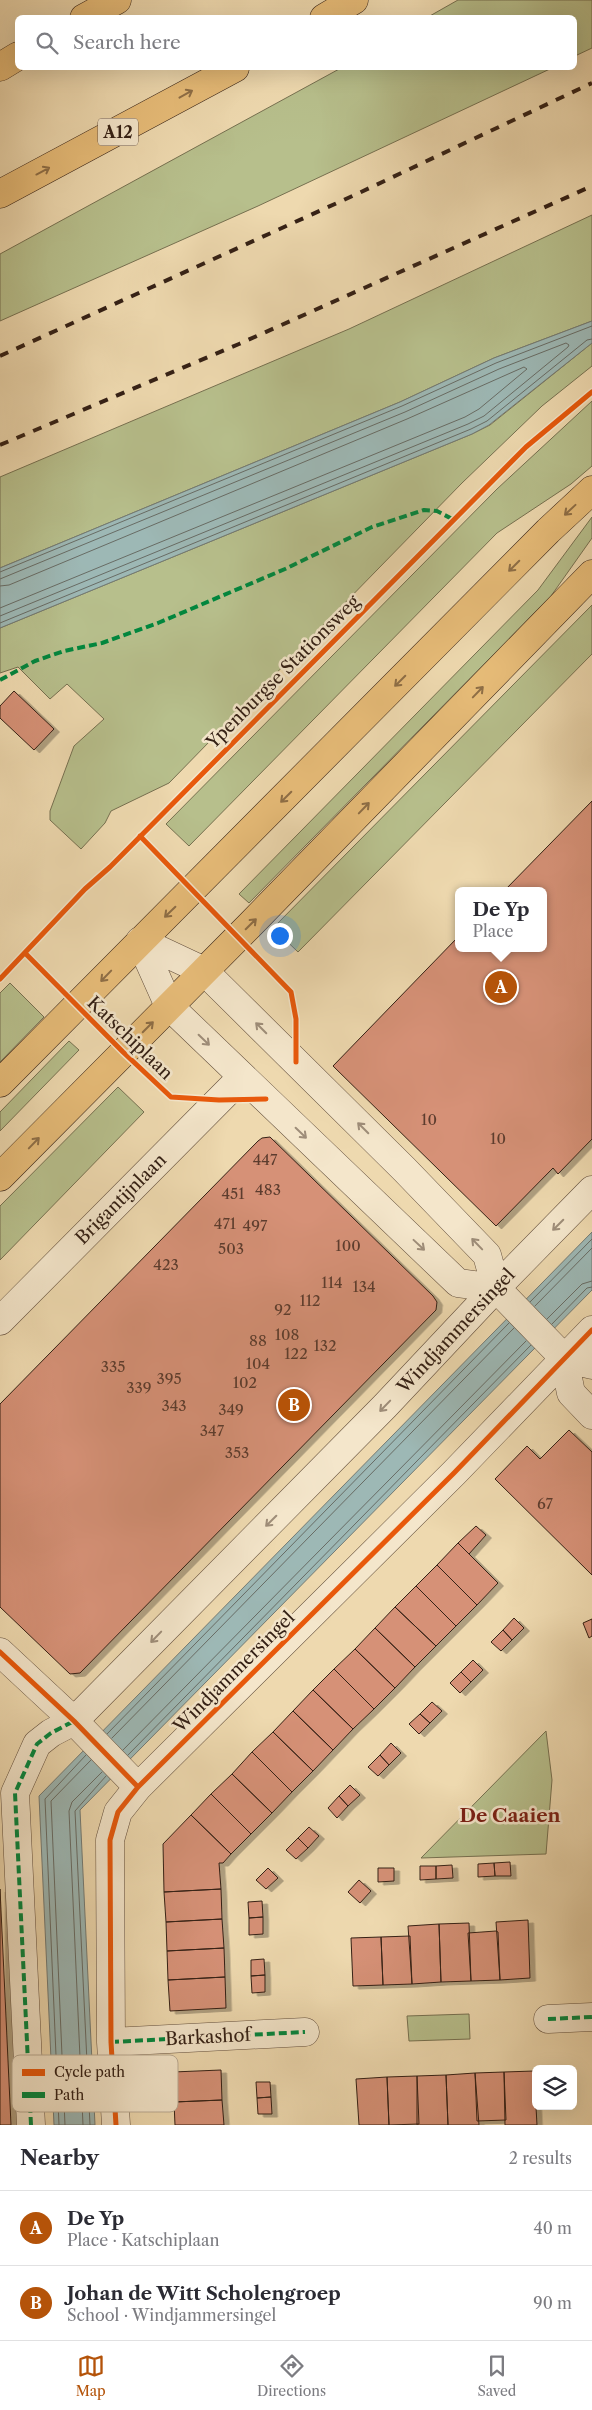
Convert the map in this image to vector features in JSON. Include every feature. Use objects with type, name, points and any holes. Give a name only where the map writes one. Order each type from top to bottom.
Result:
[{"type":"main road","points":[[90,15],[117,0]]},
{"type":"main road","points":[[329,15],[354,0]]},
{"type":"main road","points":[[0,58],[15,51]]},
{"type":"main road","points":[[0,67],[15,58]]},
{"type":"main road","name":"A12","points":[[0,194],[231,70]]},
{"type":"main road","points":[[0,1083],[140,941],[223,861],[548,531],[592,490]]},
{"type":"main road","points":[[0,1178],[592,574]]},
{"type":"street","points":[[140,941],[204,971],[404,1169],[487,1255],[496,1288],[556,1350],[592,1365]]},
{"type":"street","points":[[140,941],[169,1006],[458,1282],[496,1288]]},
{"type":"street","name":"Brigantijnlaan","points":[[0,1321],[242,1077]]},
{"type":"street","name":"Windjammersingel","points":[[28,2055],[15,1793],[37,1744],[51,1733],[82,1730],[496,1288],[592,1190]]},
{"type":"street","name":"Windjammersingel","points":[[112,2055],[110,1840],[118,1812],[131,1779],[454,1474],[556,1350],[592,1330]]},
{"type":"street","points":[[556,1350],[570,1393],[592,1415]]},
{"type":"street","points":[[0,1652],[131,1779]]},
{"type":"street","points":[[548,2020],[592,2017]]},
{"type":"street","name":"Barkashof","points":[[111,2042],[305,2032]]},
{"type":"street","name":"Windjammersingel","points":[[30,2112],[31,2125]]},
{"type":"street","name":"Windjammersingel","points":[[115,2112],[116,2125]]},
{"type":"green space","points":[[458,0],[592,0],[592,48],[577,55],[577,15],[432,15]]},
{"type":"green space","points":[[337,70],[548,70],[258,206],[0,321],[0,254]]},
{"type":"green space","points":[[592,215],[592,321],[494,358],[400,402],[0,568],[0,477],[349,329]]},
{"type":"green space","points":[[592,343],[592,366],[542,406],[462,483],[169,783],[111,811],[105,823],[81,849],[50,820],[50,811],[74,746],[104,719],[67,684],[50,699],[18,667],[0,673],[0,628],[472,434],[490,425]]},
{"type":"green space","points":[[592,401],[592,466],[571,484],[497,533],[189,846],[166,824],[497,489]]},
{"type":"green space","points":[[592,517],[592,538],[551,596],[249,903],[239,894],[538,590]]},
{"type":"green space","points":[[592,605],[592,654],[298,952],[273,928]]},
{"type":"green space","points":[[10,983],[44,1017],[0,1062],[0,993]]},
{"type":"green space","points":[[69,1041],[79,1050],[0,1131],[0,1112]]},
{"type":"green space","points":[[118,1087],[144,1112],[0,1260],[0,1206]]},
{"type":"green space","points":[[546,1731],[552,1780],[546,1854],[421,1858]]},
{"type":"green space","points":[[469,2014],[470,2039],[409,2041],[407,2016]]},
{"type":"water","points":[[592,321],[592,343],[489,425],[472,434],[0,628],[0,568],[400,402],[494,358]]},
{"type":"water","points":[[592,1232],[592,1290],[80,1810],[92,2055],[51,2055],[39,1796]]},
{"type":"water","points":[[53,2112],[94,2112],[95,2125],[54,2125]]},
{"type":"building","points":[[14,691],[54,729],[34,750],[0,718],[0,706]]},
{"type":"building","points":[[592,801],[592,1139],[558,1174],[553,1168],[496,1226],[333,1066],[455,940],[455,952],[547,952],[547,887],[508,887]]},
{"type":"building","points":[[270,1137],[433,1296],[437,1302],[436,1310],[80,1673],[70,1674],[0,1607],[0,1404],[258,1141],[262,1138]]},
{"type":"building","points":[[569,1430],[592,1452],[592,1575],[495,1479],[527,1446],[540,1459]]},
{"type":"building","points":[[476,1526],[486,1535],[469,1554],[458,1543]]},
{"type":"building","points":[[458,1543],[498,1583],[477,1605],[437,1565]]},
{"type":"building","points":[[437,1565],[477,1605],[456,1626],[416,1586]]},
{"type":"building","points":[[416,1586],[456,1626],[436,1646],[395,1607]]},
{"type":"building","points":[[395,1607],[436,1646],[415,1667],[375,1628]]},
{"type":"building","points":[[514,1618],[524,1628],[512,1640],[503,1630]]},
{"type":"building","points":[[592,1619],[592,1636],[589,1638],[583,1623]]},
{"type":"building","points":[[375,1628],[415,1667],[395,1688],[355,1649]]},
{"type":"building","points":[[503,1630],[512,1640],[501,1651],[491,1642]]},
{"type":"building","points":[[355,1649],[395,1688],[374,1709],[334,1669]]},
{"type":"building","points":[[473,1660],[483,1670],[471,1682],[461,1672]]},
{"type":"building","points":[[334,1669],[374,1709],[353,1729],[313,1690]]},
{"type":"building","points":[[461,1672],[471,1682],[460,1693],[450,1683]]},
{"type":"building","points":[[313,1690],[353,1729],[333,1750],[293,1711]]},
{"type":"building","points":[[432,1702],[442,1711],[430,1723],[420,1714]]},
{"type":"building","points":[[293,1711],[333,1750],[313,1771],[273,1732]]},
{"type":"building","points":[[420,1714],[430,1723],[419,1734],[409,1724]]},
{"type":"building","points":[[273,1732],[313,1771],[292,1792],[252,1752]]},
{"type":"building","points":[[391,1743],[401,1753],[389,1765],[380,1755]]},
{"type":"building","points":[[252,1752],[292,1792],[272,1813],[232,1774]]},
{"type":"building","points":[[380,1755],[389,1765],[378,1776],[368,1767]]},
{"type":"building","points":[[232,1774],[272,1813],[251,1834],[211,1794]]},
{"type":"building","points":[[350,1785],[360,1795],[348,1806],[339,1796]]},
{"type":"building","points":[[211,1794],[251,1834],[231,1854],[191,1815]]},
{"type":"building","points":[[339,1796],[348,1806],[337,1818],[328,1808]]},
{"type":"building","points":[[191,1815],[231,1854],[223,1863],[219,1863],[221,1889],[164,1892],[163,1844]]},
{"type":"building","points":[[309,1827],[319,1836],[308,1848],[298,1838]]},
{"type":"building","points":[[298,1838],[308,1848],[296,1859],[286,1850]]},
{"type":"building","points":[[510,1862],[511,1876],[495,1876],[494,1863]]},
{"type":"building","points":[[494,1863],[495,1876],[478,1877],[478,1864]]},
{"type":"building","points":[[452,1865],[453,1878],[436,1879],[436,1866]]},
{"type":"building","points":[[420,1866],[436,1866],[436,1879],[420,1880]]},
{"type":"building","points":[[268,1868],[278,1878],[266,1889],[256,1880]]},
{"type":"building","points":[[378,1868],[394,1868],[394,1881],[378,1882]]},
{"type":"building","points":[[359,1880],[371,1891],[360,1903],[348,1892]]},
{"type":"building","points":[[0,1889],[3,1953],[11,2125],[0,2125]]},
{"type":"building","points":[[221,1889],[222,1919],[166,1922],[164,1892]]},
{"type":"building","points":[[262,1901],[263,1917],[249,1918],[248,1902]]},
{"type":"building","points":[[263,1917],[263,1934],[249,1935],[249,1918]]},
{"type":"building","points":[[222,1919],[224,1948],[167,1951],[166,1922]]},
{"type":"building","points":[[528,1920],[530,1978],[500,1980],[496,1922]]},
{"type":"building","points":[[469,1923],[471,1981],[441,1982],[439,1924]]},
{"type":"building","points":[[439,1924],[441,1982],[412,1984],[408,1926]]},
{"type":"building","points":[[498,1932],[500,1980],[471,1981],[468,1933]]},
{"type":"building","points":[[410,1936],[412,1984],[383,1985],[381,1937]]},
{"type":"building","points":[[381,1937],[383,1985],[353,1986],[351,1938]]},
{"type":"building","points":[[224,1948],[225,1977],[168,1980],[167,1951]]},
{"type":"building","points":[[264,1959],[265,1975],[251,1976],[251,1960]]},
{"type":"building","points":[[265,1975],[265,1992],[252,1993],[251,1976]]},
{"type":"building","points":[[225,1977],[226,2008],[170,2011],[168,1980]]},
{"type":"building","points":[[221,2070],[222,2100],[178,2102],[178,2072]]},
{"type":"building","points":[[532,2071],[532,2110],[536,2110],[537,2125],[505,2125],[504,2072]]},
{"type":"building","points":[[504,2072],[506,2120],[477,2121],[475,2073]]},
{"type":"building","points":[[475,2073],[479,2125],[448,2125],[446,2075]]},
{"type":"building","points":[[446,2075],[448,2125],[417,2125],[417,2076]]},
{"type":"building","points":[[417,2076],[419,2124],[389,2125],[387,2077]]},
{"type":"building","points":[[387,2077],[389,2125],[359,2125],[356,2079]]},
{"type":"building","points":[[256,2082],[270,2082],[271,2097],[257,2098]]},
{"type":"building","points":[[271,2097],[272,2114],[258,2114],[257,2098]]},
{"type":"building","points":[[222,2100],[224,2125],[175,2125],[174,2112],[178,2112],[178,2102]]},
{"type":"railway","points":[[0,356],[359,193],[592,83]]},
{"type":"railway","points":[[0,445],[239,344],[592,186]]},
{"type":"marked path","points":[[0,680],[35,661],[64,651],[102,643],[158,623],[285,569],[372,527],[424,510],[437,511],[454,520]]},
{"type":"marked path","points":[[28,2055],[15,1793],[37,1744],[51,1733],[74,1721]]},
{"type":"marked path","points":[[548,2019],[592,2017]]},
{"type":"marked path","points":[[111,2042],[305,2032]]},
{"type":"marked path","points":[[30,2112],[31,2125]]},
{"type":"cycle path","name":"Ypenburgse Stationsweg","points":[[0,979],[85,889],[110,867],[526,447],[592,392]]},
{"type":"cycle path","points":[[140,836],[291,992],[296,1019],[296,1062]]},
{"type":"cycle path","name":"Katschiplaan","points":[[25,953],[123,1052],[171,1097],[219,1100],[266,1099]]},
{"type":"cycle path","points":[[112,2055],[110,1840],[118,1812],[138,1787],[454,1473],[592,1330]]},
{"type":"cycle path","points":[[0,1652],[74,1721],[138,1787]]},
{"type":"cycle path","points":[[115,2112],[116,2125]]},
{"type":"place","name":"De Yp","points":[[501,987]]},
{"type":"place","name":"Johan de Witt Scholengroep","points":[[294,1405]]},
{"type":"district","name":"De Caaien","points":[[510,1815]]}]
